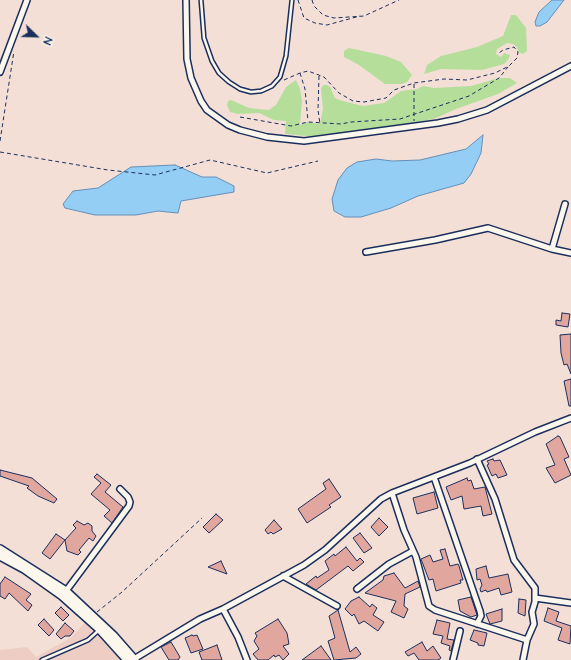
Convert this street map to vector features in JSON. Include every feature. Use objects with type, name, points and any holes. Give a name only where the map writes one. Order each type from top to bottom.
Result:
[{"type":"main road","points":[[0,549],[66,591],[93,615],[132,660]]},
{"type":"main road","points":[[0,556],[24,570],[62,596],[132,660]]},
{"type":"street","points":[[0,72],[27,0]]},
{"type":"street","points":[[186,0],[187,59],[191,78],[201,101],[207,110],[228,125],[254,134],[304,141],[438,123],[487,110],[571,66]]},
{"type":"street","points":[[552,249],[564,204]]},
{"type":"street","points":[[366,252],[435,240],[488,228],[552,249],[571,252]]},
{"type":"street","points":[[132,660],[200,619],[223,609],[304,565],[326,550],[381,499],[392,493],[477,459],[535,432],[571,418]]},
{"type":"street","points":[[477,459],[495,499],[514,560],[535,588],[535,598],[532,612],[534,624],[527,640],[523,660]]},
{"type":"street","points":[[434,477],[480,611],[481,616],[477,624]]},
{"type":"street","points":[[66,591],[129,506],[130,502],[128,497],[120,489]]},
{"type":"street","points":[[392,493],[404,530],[421,571],[429,606],[435,610],[527,640]]},
{"type":"street","points":[[357,589],[389,564],[413,551]]},
{"type":"street","points":[[283,576],[337,606]]},
{"type":"street","points":[[535,598],[571,603]]},
{"type":"street","points":[[223,609],[238,637],[247,660]]},
{"type":"street","points":[[453,660],[460,631]]},
{"type":"lane","points":[[202,0],[204,38],[219,73],[229,82],[247,92],[261,91],[276,84],[284,68],[292,0]]},
{"type":"lane","points":[[42,660],[88,640],[99,629]]},
{"type":"path","points":[[298,0],[304,18],[315,23],[327,25],[364,16],[399,0]]},
{"type":"path","points":[[312,0],[314,6],[324,15],[334,18],[364,16]]},
{"type":"path","points":[[0,140],[15,47]]},
{"type":"path","points":[[240,117],[290,126],[308,122],[320,124],[340,124],[400,119],[469,96],[499,78],[517,58],[518,52],[514,47],[503,50],[499,53]]},
{"type":"path","points":[[276,84],[308,71],[324,76],[339,93],[353,101],[364,102],[386,98],[394,90],[414,83],[444,79],[466,80],[495,73],[509,66]]},
{"type":"path","points":[[300,73],[305,89],[308,122]]},
{"type":"path","points":[[319,75],[318,110],[320,124]]},
{"type":"path","points":[[414,83],[414,114],[416,126]]},
{"type":"path","points":[[0,152],[108,170],[155,175],[210,160],[234,164],[267,174],[318,161]]},
{"type":"path","points":[[93,615],[122,592],[202,518]]},
{"type":"shaded area","points":[[88,619],[127,660],[0,660],[0,650],[27,647],[36,657],[72,637]]},
{"type":"green space","points":[[511,15],[516,15],[526,28],[527,51],[523,54],[518,52],[517,47],[513,44],[507,43],[497,49],[496,54],[501,57],[504,53],[510,55],[504,64],[482,70],[441,69],[424,74],[427,65],[441,56],[477,47],[503,36]]},
{"type":"green space","points":[[349,48],[386,56],[401,62],[412,75],[407,82],[402,84],[385,84],[359,65],[344,57],[344,51]]},
{"type":"green space","points":[[499,78],[510,78],[517,83],[498,94],[436,118],[383,131],[318,137],[285,134],[286,121],[274,120],[259,113],[238,114],[230,112],[227,105],[228,101],[231,100],[249,108],[269,110],[276,105],[286,87],[296,80],[300,89],[302,101],[300,125],[308,122],[320,124],[323,109],[321,89],[323,85],[330,87],[335,98],[363,106],[384,103],[401,91],[417,89],[423,86],[434,88],[471,86]]},
{"type":"water","points":[[552,0],[564,0],[547,22],[540,26],[536,26],[535,22],[539,12]]},
{"type":"water","points":[[483,135],[481,153],[471,174],[464,183],[418,196],[391,208],[361,217],[345,217],[334,211],[332,199],[338,180],[347,168],[357,162],[376,159],[392,161],[420,160],[466,149]]},
{"type":"water","points":[[175,165],[202,177],[216,177],[234,186],[234,192],[181,201],[178,213],[158,211],[136,215],[95,215],[65,208],[63,204],[73,191],[98,188],[131,167]]},
{"type":"building","points":[[562,313],[570,314],[568,327],[556,325],[556,320],[561,321]]},
{"type":"building","points":[[571,334],[571,374],[567,364],[564,365],[561,353],[560,335]]},
{"type":"building","points":[[571,379],[571,406],[569,406],[564,381]]},
{"type":"building","points":[[558,436],[560,437],[569,457],[564,459],[571,475],[555,483],[546,468],[555,465],[546,444]]},
{"type":"building","points":[[493,459],[494,461],[500,460],[507,475],[498,478],[496,474],[492,476],[487,465],[489,464],[487,461]]},
{"type":"building","points":[[0,470],[32,478],[57,499],[54,503],[38,496],[27,488],[29,486],[0,476]]},
{"type":"building","points":[[97,474],[111,485],[105,492],[123,507],[112,523],[104,516],[110,510],[91,494],[101,483],[94,477]]},
{"type":"building","points":[[467,478],[468,481],[471,480],[474,489],[485,487],[492,514],[483,516],[481,506],[464,509],[462,496],[451,500],[446,487]]},
{"type":"building","points":[[329,479],[341,497],[329,505],[331,507],[307,523],[298,509],[326,489],[323,483]]},
{"type":"building","points":[[434,492],[438,508],[417,514],[413,498]]},
{"type":"building","points":[[216,514],[223,520],[209,533],[203,527]]},
{"type":"building","points":[[379,518],[388,527],[379,536],[371,527]]},
{"type":"building","points":[[274,520],[282,529],[273,534],[271,532],[268,534],[265,530]]},
{"type":"building","points":[[77,521],[84,525],[88,523],[92,526],[92,531],[96,536],[93,541],[89,538],[79,550],[81,552],[78,555],[67,551],[65,540],[76,528],[73,525]]},
{"type":"building","points":[[360,533],[372,548],[364,553],[353,538]]},
{"type":"building","points":[[56,534],[65,540],[50,559],[42,553]]},
{"type":"building","points":[[346,547],[357,561],[360,558],[364,562],[353,571],[348,566],[316,590],[306,584],[316,576],[317,578],[329,570],[325,561],[334,554],[335,556]]},
{"type":"building","points":[[445,549],[450,566],[458,564],[463,580],[460,580],[461,583],[436,591],[433,579],[429,580],[421,559],[430,555],[433,562],[443,559],[440,550]]},
{"type":"building","points":[[221,561],[227,574],[208,567]]},
{"type":"building","points":[[486,566],[489,578],[508,574],[512,592],[501,595],[499,588],[487,592],[486,590],[481,592],[480,589],[482,585],[480,579],[477,580],[476,569]]},
{"type":"building","points":[[394,573],[405,588],[418,581],[420,587],[405,594],[404,606],[408,609],[404,618],[391,612],[396,601],[365,593],[383,580],[384,576]]},
{"type":"building","points":[[5,577],[31,594],[26,600],[32,605],[28,611],[9,593],[5,599],[0,596],[0,584]]},
{"type":"building","points":[[359,597],[370,607],[372,604],[377,608],[373,615],[384,622],[378,631],[364,621],[359,624],[354,614],[352,616],[345,609],[351,601]]},
{"type":"building","points":[[471,597],[477,615],[471,617],[460,611],[458,600]]},
{"type":"building","points":[[519,599],[526,600],[525,616],[518,613]]},
{"type":"building","points":[[61,607],[69,615],[63,621],[55,613]]},
{"type":"building","points":[[548,608],[559,612],[556,621],[571,626],[570,644],[558,640],[562,628],[544,621]]},
{"type":"building","points":[[502,609],[502,621],[490,624],[486,614]]},
{"type":"building","points":[[338,610],[350,652],[356,647],[361,654],[356,658],[334,660],[328,641],[335,638],[329,616]]},
{"type":"building","points":[[44,619],[54,630],[49,636],[38,625]]},
{"type":"building","points":[[278,619],[287,633],[289,644],[283,646],[289,654],[283,660],[279,655],[275,657],[274,655],[268,660],[258,660],[253,654],[259,649],[254,641],[257,636],[255,633]]},
{"type":"building","points":[[437,620],[450,623],[447,639],[454,640],[451,651],[449,650],[450,646],[441,643],[443,636],[433,634]]},
{"type":"building","points":[[65,623],[74,631],[70,636],[65,636],[61,639],[56,634]]},
{"type":"building","points":[[474,630],[487,633],[484,646],[478,645],[478,643],[470,640]]},
{"type":"building","points":[[192,635],[197,635],[203,649],[191,653],[185,638]]},
{"type":"building","points":[[171,642],[180,657],[178,660],[169,660],[161,647]]},
{"type":"building","points":[[422,642],[427,651],[433,646],[441,658],[438,660],[419,660],[414,653],[408,656],[405,652]]},
{"type":"building","points":[[217,645],[222,660],[202,660],[199,652]]},
{"type":"building","points":[[321,646],[331,660],[302,660]]}]
